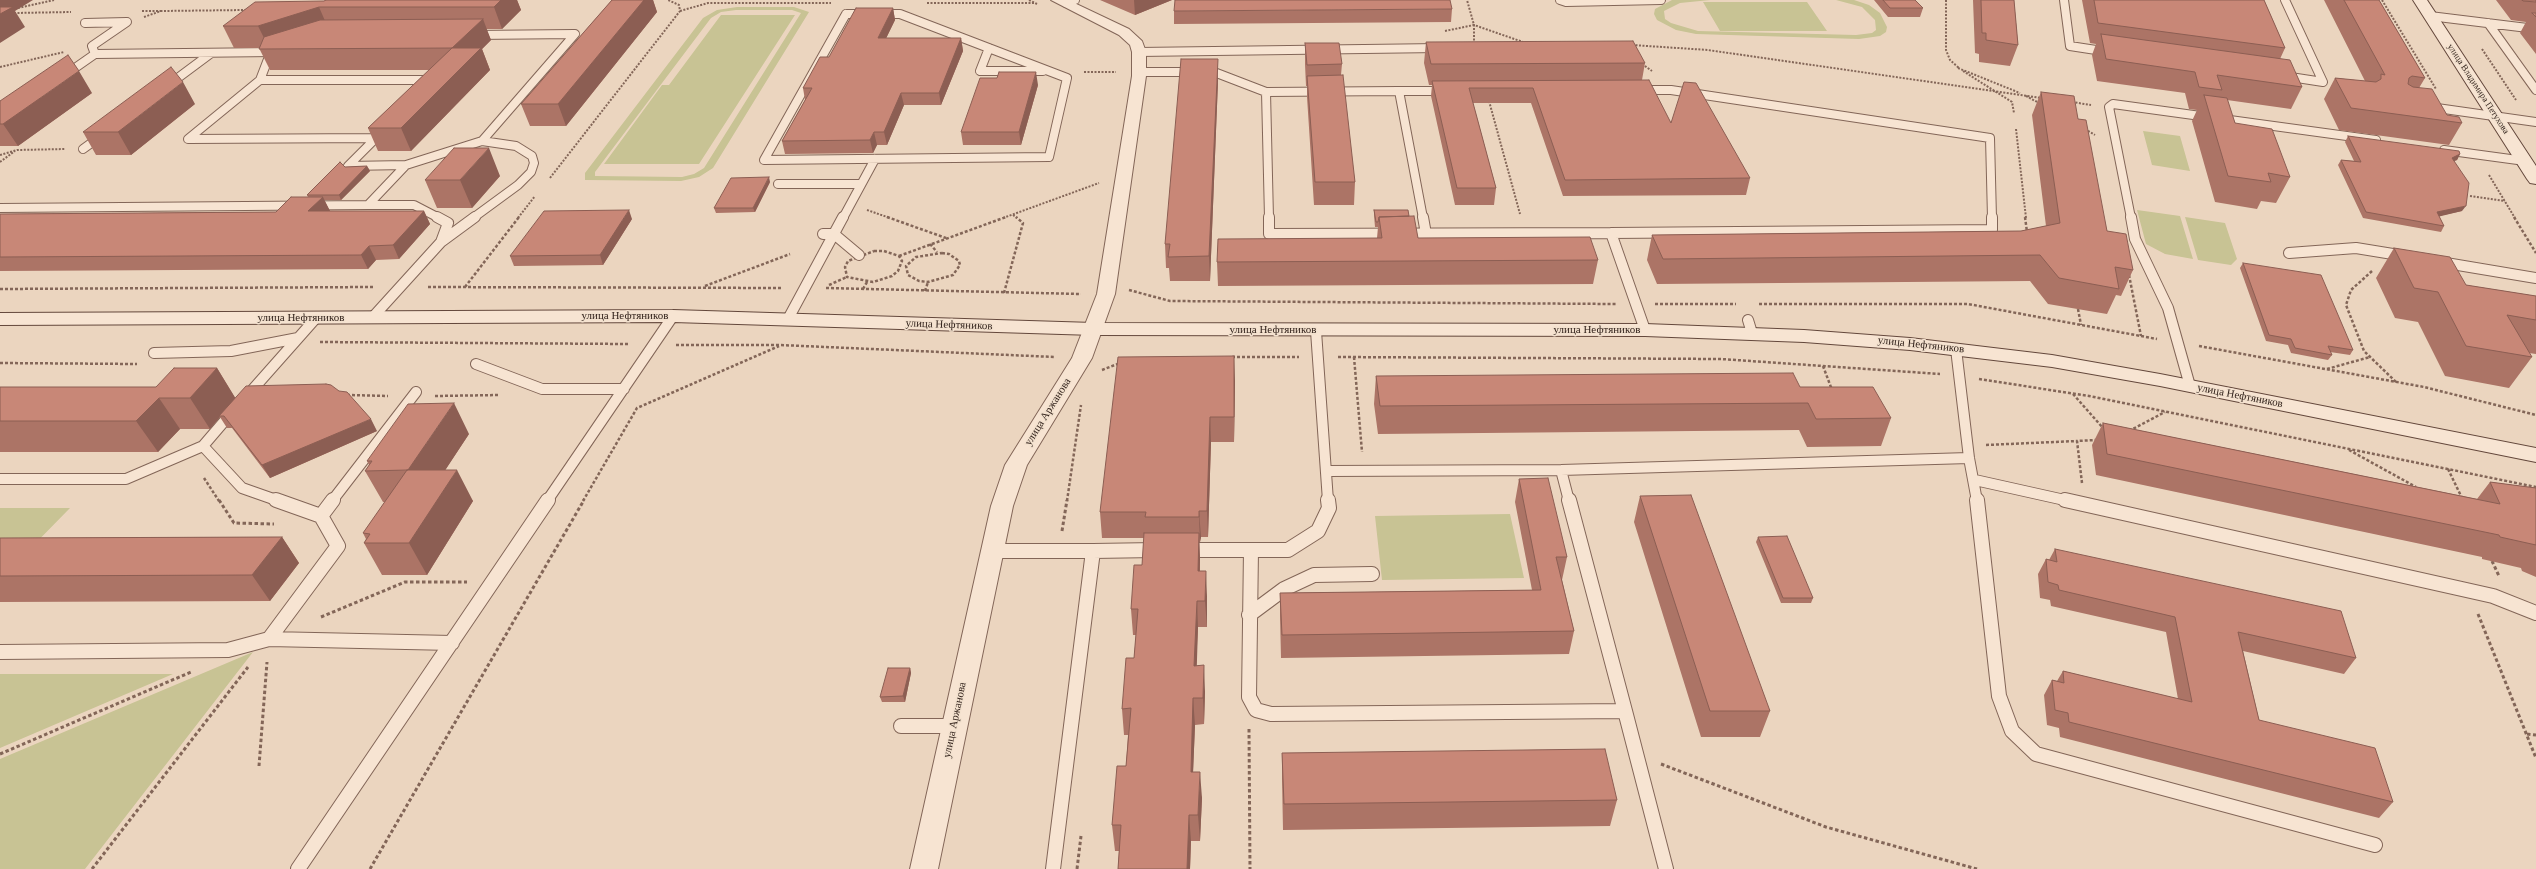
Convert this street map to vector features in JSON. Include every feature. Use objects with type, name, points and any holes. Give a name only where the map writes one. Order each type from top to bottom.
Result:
[{"type":"main road","name":"улица Владимира Петухова","points":[[2420,0],[2535,176]]},
{"type":"main road","name":"улица Нефтяников","points":[[0,319],[673,316],[1094,329],[1316,331],[1645,330],[1750,327],[2052,361],[2190,386],[2536,455]]},
{"type":"street","points":[[1066,1],[1124,32],[1137,44],[1139,52]]},
{"type":"street","name":"улица Аржанова","points":[[924,869],[991,551],[1002,506],[1016,465],[1037,428],[1082,358],[1106,294],[1139,72],[1139,52]]},
{"type":"lane","points":[[1560,0],[1566,2],[1661,0]]},
{"type":"lane","points":[[2064,0],[2070,46],[2118,53]]},
{"type":"lane","points":[[2275,75],[2326,83],[2285,0]]},
{"type":"lane","points":[[846,14],[900,14],[1051,71],[1067,78],[1049,157],[764,160],[846,14]]},
{"type":"lane","points":[[2430,16],[2536,29]]},
{"type":"lane","points":[[85,23],[127,22]]},
{"type":"lane","points":[[95,54],[92,46],[127,22]]},
{"type":"lane","points":[[2488,23],[2536,90]]},
{"type":"lane","points":[[464,35],[575,34],[482,140]]},
{"type":"lane","points":[[1139,52],[1474,47]]},
{"type":"lane","points":[[989,48],[980,71],[1051,71]]},
{"type":"lane","points":[[57,80],[95,54],[270,54],[284,49]]},
{"type":"lane","points":[[159,92],[210,54]]},
{"type":"lane","points":[[270,54],[260,80],[188,139],[376,138]]},
{"type":"lane","points":[[1139,72],[1214,72],[1266,92],[1454,91]]},
{"type":"lane","points":[[260,80],[434,80],[424,91]]},
{"type":"lane","points":[[1266,92],[1269,234],[1526,234],[1992,230],[1990,138],[1671,90],[1632,90]]},
{"type":"lane","points":[[1399,91],[1426,234]]},
{"type":"lane","points":[[2190,386],[2168,308],[2135,239],[2109,107],[2113,104],[2124,104],[2303,131],[2389,142]]},
{"type":"lane","points":[[2422,106],[2533,122]]},
{"type":"lane","points":[[372,318],[398,287],[441,242],[518,185],[531,172],[534,163],[532,156],[516,146],[482,140],[406,165],[348,166],[392,122]]},
{"type":"lane","points":[[83,149],[108,130]]},
{"type":"lane","points":[[2436,149],[2525,161]]},
{"type":"lane","points":[[788,319],[875,159]]},
{"type":"lane","points":[[368,205],[406,165]]},
{"type":"lane","points":[[778,184],[861,184]]},
{"type":"lane","points":[[0,208],[414,205],[448,223],[441,242]]},
{"type":"lane","points":[[1611,233],[1645,330]]},
{"type":"lane","points":[[823,234],[834,234],[859,255]]},
{"type":"lane","points":[[2289,253],[2356,248],[2418,258]]},
{"type":"lane","points":[[2433,261],[2536,278]]},
{"type":"lane","points":[[298,869],[673,316]]},
{"type":"lane","points":[[0,479],[126,479],[203,446],[316,318]]},
{"type":"lane","points":[[991,551],[1288,550],[1318,531],[1329,508],[1316,331]]},
{"type":"lane","points":[[154,353],[231,350],[298,338]]},
{"type":"lane","points":[[1956,349],[1969,452],[1975,480],[1998,696],[2012,731],[2036,754],[2375,845]]},
{"type":"lane","points":[[276,364],[289,364]]},
{"type":"lane","points":[[476,364],[542,389],[624,390]]},
{"type":"lane","points":[[321,516],[414,394]]},
{"type":"lane","points":[[203,446],[242,488],[321,516],[338,546],[269,639]]},
{"type":"lane","points":[[1327,471],[1561,470],[1969,452]]},
{"type":"lane","points":[[1561,470],[1666,869]]},
{"type":"lane","points":[[1975,480],[2493,596],[2536,613]]},
{"type":"lane","points":[[1251,550],[1249,697],[1256,710],[1271,714],[1625,710]]},
{"type":"lane","points":[[1053,869],[1093,551]]},
{"type":"lane","points":[[1249,615],[1284,589],[1314,575],[1372,574]]},
{"type":"lane","points":[[0,652],[228,650],[269,639],[452,643]]},
{"type":"lane","points":[[901,726],[954,726]]},
{"type":"path","points":[[8,11],[54,0]]},
{"type":"path","points":[[668,0],[679,5],[680,11]]},
{"type":"path","points":[[1946,0],[1946,50],[1950,60],[1958,68],[2012,102],[2014,113]]},
{"type":"path","points":[[548,180],[680,11],[708,3],[834,3]]},
{"type":"path","points":[[920,3],[1035,3]]},
{"type":"path","points":[[127,22],[161,11],[251,10]]},
{"type":"path","points":[[2462,20],[2533,122]]},
{"type":"path","points":[[1474,47],[1474,25],[1526,43]]},
{"type":"path","points":[[1624,44],[1708,50],[2047,98]]},
{"type":"path","points":[[0,67],[92,46]]},
{"type":"path","points":[[1640,62],[1653,71],[1671,90]]},
{"type":"path","points":[[1958,68],[2024,95],[2045,107]]},
{"type":"path","points":[[1488,98],[1526,234]]},
{"type":"path","points":[[2070,102],[2109,107]]},
{"type":"path","points":[[2080,126],[2101,138]]},
{"type":"path","points":[[0,155],[17,150],[83,149]]},
{"type":"path","points":[[0,162],[17,150]]},
{"type":"path","points":[[464,287],[538,193]]},
{"type":"path","points":[[2470,196],[2505,201]]},
{"type":"path","points":[[850,204],[946,238],[899,256]]},
{"type":"path","points":[[1004,293],[1023,223],[1013,214]]},
{"type":"path","points":[[930,244],[938,253]]},
{"type":"path","points":[[938,253],[955,257],[960,265],[958,270],[946,278],[928,282],[913,279],[906,271],[906,266],[916,257],[938,253]]},
{"type":"path","points":[[703,287],[790,254]]},
{"type":"path","points":[[2127,267],[2141,336]]},
{"type":"path","points":[[2378,269],[2370,272],[2351,290],[2346,305],[2364,351],[2396,382]]},
{"type":"path","points":[[847,277],[822,288],[1081,294]]},
{"type":"path","points":[[863,289],[867,282]]},
{"type":"path","points":[[925,291],[928,282]]},
{"type":"path","points":[[0,289],[398,287],[805,288]]},
{"type":"path","points":[[2078,309],[2081,324]]},
{"type":"path","points":[[370,869],[637,408],[780,345]]},
{"type":"path","points":[[1230,357],[1721,359],[1960,376],[2073,394],[2536,487]]},
{"type":"path","points":[[1354,357],[1363,455]]},
{"type":"path","points":[[2325,369],[2370,357]]},
{"type":"path","points":[[1100,370],[1128,360]]},
{"type":"path","points":[[1823,366],[1832,391]]},
{"type":"path","points":[[2073,394],[2107,433]]},
{"type":"path","points":[[344,395],[502,395]]},
{"type":"path","points":[[1059,551],[1082,398]]},
{"type":"path","points":[[2126,432],[2166,412]]},
{"type":"path","points":[[1969,452],[2098,440]]},
{"type":"path","points":[[2077,441],[2083,487]]},
{"type":"path","points":[[2346,448],[2419,489]]},
{"type":"path","points":[[187,452],[234,523],[278,524]]},
{"type":"path","points":[[2448,469],[2465,505]]},
{"type":"path","points":[[2492,561],[2501,580],[2494,579]]},
{"type":"path","points":[[319,618],[405,582],[473,582]]},
{"type":"path","points":[[2468,591],[2536,758]]},
{"type":"path","points":[[259,766],[269,639]]},
{"type":"path","points":[[92,869],[269,639]]},
{"type":"path","points":[[0,754],[196,670]]},
{"type":"path","points":[[1249,697],[1250,869]]},
{"type":"path","points":[[2526,734],[2536,735]]},
{"type":"path","points":[[1636,754],[1826,827],[1977,869]]},
{"type":"shaded area","points":[[1672,0],[1710,0],[1680,3],[1664,11],[1665,19],[1671,23],[1698,31],[1856,35],[1872,33],[1876,30],[1875,20],[1862,7],[1836,0],[1854,0],[1869,5],[1880,13],[1887,27],[1886,32],[1880,36],[1859,39],[1696,34],[1676,30],[1657,20],[1654,14],[1655,9]]},
{"type":"shaded area","points":[[1703,2],[1807,2],[1827,31],[1720,31]]},
{"type":"shaded area","points":[[737,7],[794,7],[809,12],[713,168],[699,177],[681,181],[585,180],[585,173],[703,18],[717,10]],"holes":[[[736,10],[792,10],[801,13],[704,168],[694,174],[682,177],[595,176],[595,172],[711,18],[721,12]]]},
{"type":"shaded area","points":[[721,15],[795,15],[699,164],[604,164],[662,85],[669,85]]},
{"type":"shaded area","points":[[2143,131],[2180,136],[2190,171],[2152,165]]},
{"type":"shaded area","points":[[2137,210],[2180,216],[2193,259],[2165,254],[2146,244]]},
{"type":"shaded area","points":[[2185,217],[2225,223],[2237,259],[2231,265],[2198,260]]},
{"type":"shaded area","points":[[0,508],[70,508],[23,556],[0,556]]},
{"type":"shaded area","points":[[1510,514],[1524,578],[1382,580],[1375,516]]},
{"type":"shaded area","points":[[253,652],[85,869],[0,869],[0,759]]},
{"type":"shaded area","points":[[0,674],[173,674],[0,748]]},
{"type":"building","points":[[326,0],[501,0],[494,7],[319,7],[258,26],[223,26],[255,2]]},
{"type":"building","points":[[612,0],[644,0],[558,104],[521,104]]},
{"type":"building","points":[[1175,0],[1450,0],[1452,9],[1174,11]]},
{"type":"building","points":[[1883,0],[1915,0],[1923,8],[1890,8]]},
{"type":"building","points":[[1981,0],[2014,0],[2018,45],[1986,40],[1986,33],[1982,33]]},
{"type":"building","points":[[2094,0],[2264,0],[2285,48],[2098,23]]},
{"type":"building","points":[[2344,0],[2379,0],[2425,78],[2412,76],[2409,78],[2408,84],[2413,87],[2432,89],[2447,115],[2459,117],[2462,123],[2351,108],[2335,78],[2376,82],[2381,79],[2381,74],[2385,75]]},
{"type":"building","points":[[2522,0],[2536,0],[2536,2],[2523,1]]},
{"type":"building","points":[[0,7],[13,7],[0,14]]},
{"type":"building","points":[[856,8],[893,8],[878,38],[961,38],[939,93],[901,93],[884,132],[874,132],[870,140],[782,141],[812,88],[803,88],[820,57],[829,57]]},
{"type":"building","points":[[483,19],[452,48],[259,49],[264,37],[320,20]]},
{"type":"building","points":[[2101,34],[2290,60],[2302,87],[2217,75],[2222,90],[2199,87],[2195,72],[2106,59]]},
{"type":"building","points":[[1633,41],[1645,63],[1431,64],[1426,42]]},
{"type":"building","points":[[1305,43],[1339,43],[1342,64],[1307,65]]},
{"type":"building","points":[[452,48],[481,48],[401,128],[368,128]]},
{"type":"building","points":[[68,55],[79,71],[3,124],[0,124],[0,101]]},
{"type":"building","points":[[1181,59],[1218,59],[1209,256],[1168,257],[1170,244],[1165,244]]},
{"type":"building","points":[[171,67],[183,82],[118,132],[83,132]]},
{"type":"building","points":[[999,72],[1036,72],[1019,132],[961,132],[980,78],[997,78]]},
{"type":"building","points":[[1343,75],[1355,182],[1315,182],[1307,76]]},
{"type":"building","points":[[1649,80],[1671,123],[1684,82],[1696,83],[1750,178],[1565,180],[1533,88],[1469,88],[1496,188],[1457,188],[1432,81]]},
{"type":"building","points":[[2041,92],[2074,96],[2078,119],[2086,120],[2107,231],[2126,234],[2133,270],[2115,267],[2119,289],[2059,278],[2040,255],[1663,259],[1652,235],[2021,231],[2060,223]]},
{"type":"building","points":[[2204,95],[2227,98],[2235,123],[2272,129],[2290,177],[2268,173],[2271,182],[2228,176]]},
{"type":"building","points":[[2348,136],[2459,151],[2460,154],[2452,158],[2469,183],[2466,206],[2437,212],[2444,226],[2366,212],[2341,160],[2361,162]]},
{"type":"building","points":[[454,148],[489,148],[460,180],[425,180]]},
{"type":"building","points":[[340,162],[345,167],[367,166],[339,195],[307,195]]},
{"type":"building","points":[[769,177],[753,208],[714,208],[731,178]]},
{"type":"building","points":[[291,197],[323,197],[308,211],[424,211],[393,245],[369,246],[361,255],[0,257],[0,214],[276,212]]},
{"type":"building","points":[[629,210],[600,255],[510,256],[544,211]]},
{"type":"building","points":[[1374,210],[1408,210],[1409,216],[1379,217],[1378,222],[1376,222]]},
{"type":"building","points":[[1414,216],[1418,238],[1590,237],[1598,260],[1217,262],[1218,239],[1382,238],[1379,217]]},
{"type":"building","points":[[2394,248],[2450,257],[2466,285],[2536,296],[2536,320],[2507,315],[2532,357],[2466,346],[2438,292],[2414,288]]},
{"type":"building","points":[[2243,263],[2321,275],[2353,350],[2328,346],[2332,355],[2295,348],[2291,339],[2269,335]]},
{"type":"building","points":[[1234,356],[1234,417],[1210,417],[1207,511],[1199,511],[1199,517],[1145,517],[1146,512],[1100,512],[1118,357]]},
{"type":"building","points":[[174,368],[217,368],[190,398],[159,398],[136,421],[0,421],[0,387],[156,387]]},
{"type":"building","points":[[1793,373],[1800,387],[1873,387],[1891,418],[1816,419],[1808,403],[1380,406],[1376,376]]},
{"type":"building","points":[[331,385],[339,391],[347,392],[371,419],[262,465],[224,416],[219,416],[246,386]]},
{"type":"building","points":[[454,403],[408,470],[365,471],[372,461],[367,461],[408,404]]},
{"type":"building","points":[[2103,423],[2500,504],[2490,482],[2536,488],[2536,545],[2500,537],[2499,535],[2107,454]]},
{"type":"building","points":[[407,470],[457,470],[409,543],[364,543],[370,534],[363,533]]},
{"type":"building","points":[[1548,478],[1567,557],[1556,557],[1574,631],[1282,635],[1280,593],[1541,590],[1519,479]]},
{"type":"building","points":[[1691,495],[1770,711],[1710,711],[1640,496]]},
{"type":"building","points":[[1144,533],[1199,533],[1198,571],[1206,571],[1205,601],[1197,601],[1194,666],[1204,665],[1203,698],[1193,698],[1191,772],[1200,772],[1198,815],[1189,815],[1187,869],[1118,869],[1121,825],[1112,825],[1117,766],[1126,766],[1131,708],[1122,709],[1126,658],[1134,658],[1138,609],[1131,609],[1134,565],[1142,565]]},
{"type":"building","points":[[1787,536],[1813,598],[1783,598],[1758,537]]},
{"type":"building","points":[[282,537],[252,575],[0,576],[0,538]]},
{"type":"building","points":[[2055,549],[2341,611],[2356,658],[2238,632],[2259,720],[2375,748],[2393,802],[2069,722],[2068,713],[2055,710],[2052,680],[2064,683],[2063,671],[2192,702],[2175,617],[2059,590],[2058,585],[2048,582],[2046,559],[2057,562]]},
{"type":"building","points":[[888,668],[910,668],[903,696],[880,697]]},
{"type":"building","points":[[1605,749],[1617,800],[1284,804],[1282,753]]}]
